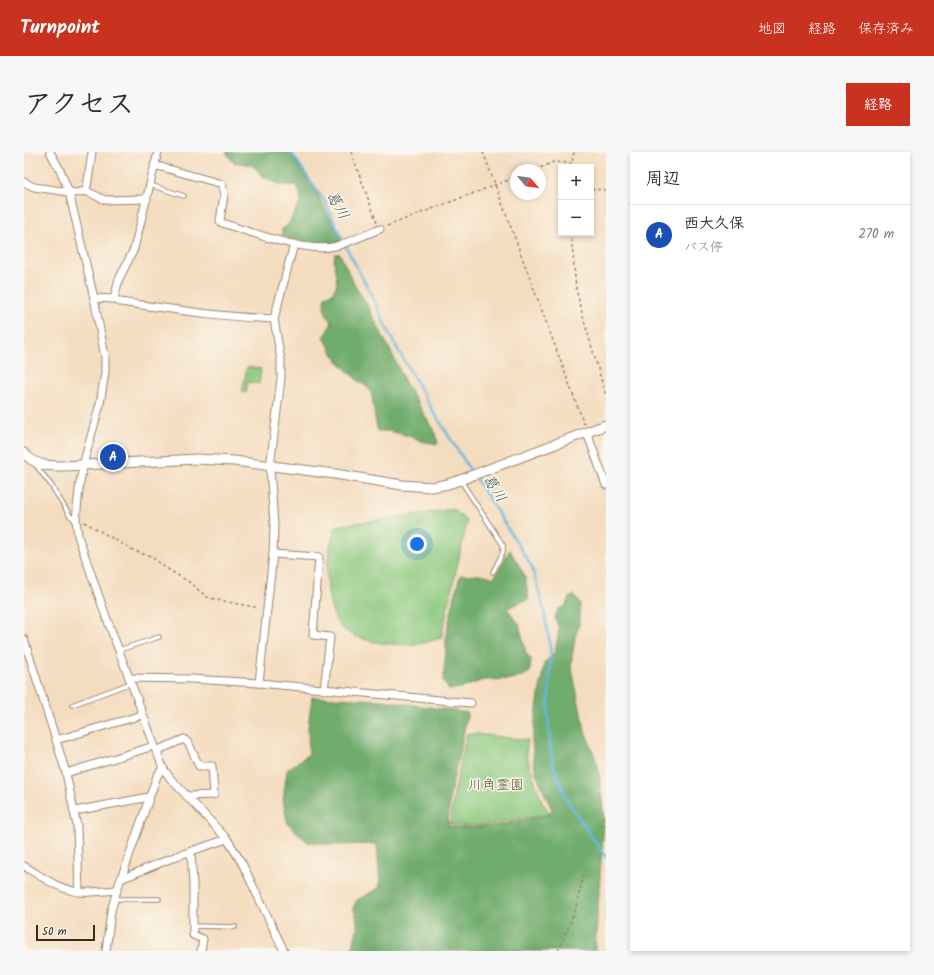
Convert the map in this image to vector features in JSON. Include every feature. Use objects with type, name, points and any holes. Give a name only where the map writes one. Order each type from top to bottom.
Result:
[{"type":"street","points":[[50,152],[60,170],[69,192],[94,298],[105,356],[106,372],[98,410],[83,464],[79,489],[76,520],[80,543],[142,715],[163,768],[170,778],[227,839],[242,863],[284,951]]},
{"type":"street","points":[[86,191],[92,152]]},
{"type":"street","points":[[114,299],[119,279],[134,249],[158,152]]},
{"type":"street","points":[[154,165],[222,184],[224,195],[220,221],[222,223],[294,244],[325,247],[344,243],[380,228]]},
{"type":"street","points":[[24,182],[34,187],[76,193],[86,191],[105,200],[147,199]]},
{"type":"street","points":[[259,683],[273,554],[274,525],[270,467],[281,379],[281,360],[274,319],[294,244]]},
{"type":"street","points":[[94,298],[114,299],[120,302],[182,310],[274,319]]},
{"type":"street","points":[[24,453],[32,460],[45,466],[198,459],[234,461],[270,467],[335,474],[402,485],[432,487],[448,484],[480,473],[606,425]]},
{"type":"street","points":[[587,433],[606,485]]},
{"type":"street","points":[[273,554],[319,557],[313,634],[330,637],[324,690]]},
{"type":"street","points":[[24,639],[66,773],[75,811],[77,826],[79,892]]},
{"type":"street","points":[[130,680],[191,679],[259,683],[470,702]]},
{"type":"street","points":[[56,740],[142,715]]},
{"type":"street","points":[[66,773],[155,749],[184,739],[189,744],[199,766],[212,766],[214,795],[187,796]]},
{"type":"street","points":[[106,951],[111,910],[117,890],[157,776],[163,768]]},
{"type":"street","points":[[75,811],[149,798]]},
{"type":"street","points":[[121,879],[227,839]]},
{"type":"street","points":[[191,852],[194,885],[193,935],[203,939],[201,951]]},
{"type":"street","points":[[24,866],[48,881],[63,888],[79,892],[117,890]]},
{"type":"lane","points":[[150,185],[184,196]]},
{"type":"lane","points":[[32,460],[51,485],[70,516],[76,520]]},
{"type":"lane","points":[[462,479],[503,545],[503,552],[493,572]]},
{"type":"lane","points":[[119,650],[159,637]]},
{"type":"lane","points":[[72,705],[130,680]]},
{"type":"lane","points":[[115,899],[159,899]]},
{"type":"lane","points":[[193,926],[235,927]]},
{"type":"path","points":[[351,152],[380,228],[510,179]]},
{"type":"path","points":[[483,152],[587,433]]},
{"type":"path","points":[[546,165],[554,162],[572,163],[574,152]]},
{"type":"path","points":[[594,189],[606,190]]},
{"type":"path","points":[[571,236],[576,289],[606,396]]},
{"type":"path","points":[[76,520],[87,523],[133,550],[149,555],[166,568],[189,582],[207,597],[267,609]]},
{"type":"path","points":[[558,951],[575,911],[586,866]]},
{"type":"green space","points":[[226,152],[289,152],[314,188],[340,237],[340,242],[321,244],[297,240],[292,241],[282,235],[282,229],[287,226],[301,201],[300,192],[296,185],[281,185],[263,176],[252,165],[233,162]]},
{"type":"green space","points":[[335,254],[340,254],[405,382],[435,433],[438,444],[421,441],[389,431],[378,431],[371,392],[346,369],[331,349],[324,336],[332,323],[326,313],[324,304],[325,296],[333,293],[337,284],[334,261]]},
{"type":"green space","points":[[247,367],[261,369],[259,384],[248,382],[246,393],[242,392]]},
{"type":"green space","points":[[454,509],[467,522],[441,638],[417,644],[388,644],[357,637],[341,627],[333,612],[327,581],[329,550],[336,526]]},
{"type":"green space","points":[[510,550],[525,576],[529,599],[507,608],[519,624],[526,653],[531,659],[530,672],[516,679],[483,680],[465,687],[449,690],[443,681],[446,634],[460,575],[486,575],[494,578]]},
{"type":"green space","points":[[574,595],[580,604],[580,622],[575,637],[571,665],[585,731],[598,765],[604,819],[595,951],[351,951],[357,930],[357,919],[353,908],[357,900],[380,887],[377,844],[336,845],[308,842],[288,824],[283,801],[287,770],[309,754],[308,727],[312,697],[382,700],[468,713],[450,794],[448,826],[486,827],[548,815],[552,810],[535,771],[532,741],[544,663],[555,652],[559,630],[555,617],[558,609],[565,607],[569,598]]},
{"type":"green space","name":"川角霊園","points":[[467,733],[528,740],[526,753],[542,801],[550,814],[485,825],[469,826],[450,824],[454,794]]},
{"type":"waterway","name":"葛川","points":[[291,152],[325,202],[393,341],[433,411],[472,473]]},
{"type":"waterway","name":"葛川","points":[[475,477],[532,567],[544,610],[551,652],[548,716],[553,764],[568,802],[606,857]]},
{"type":"place","name":"西大久保","points":[[113,457]]}]
